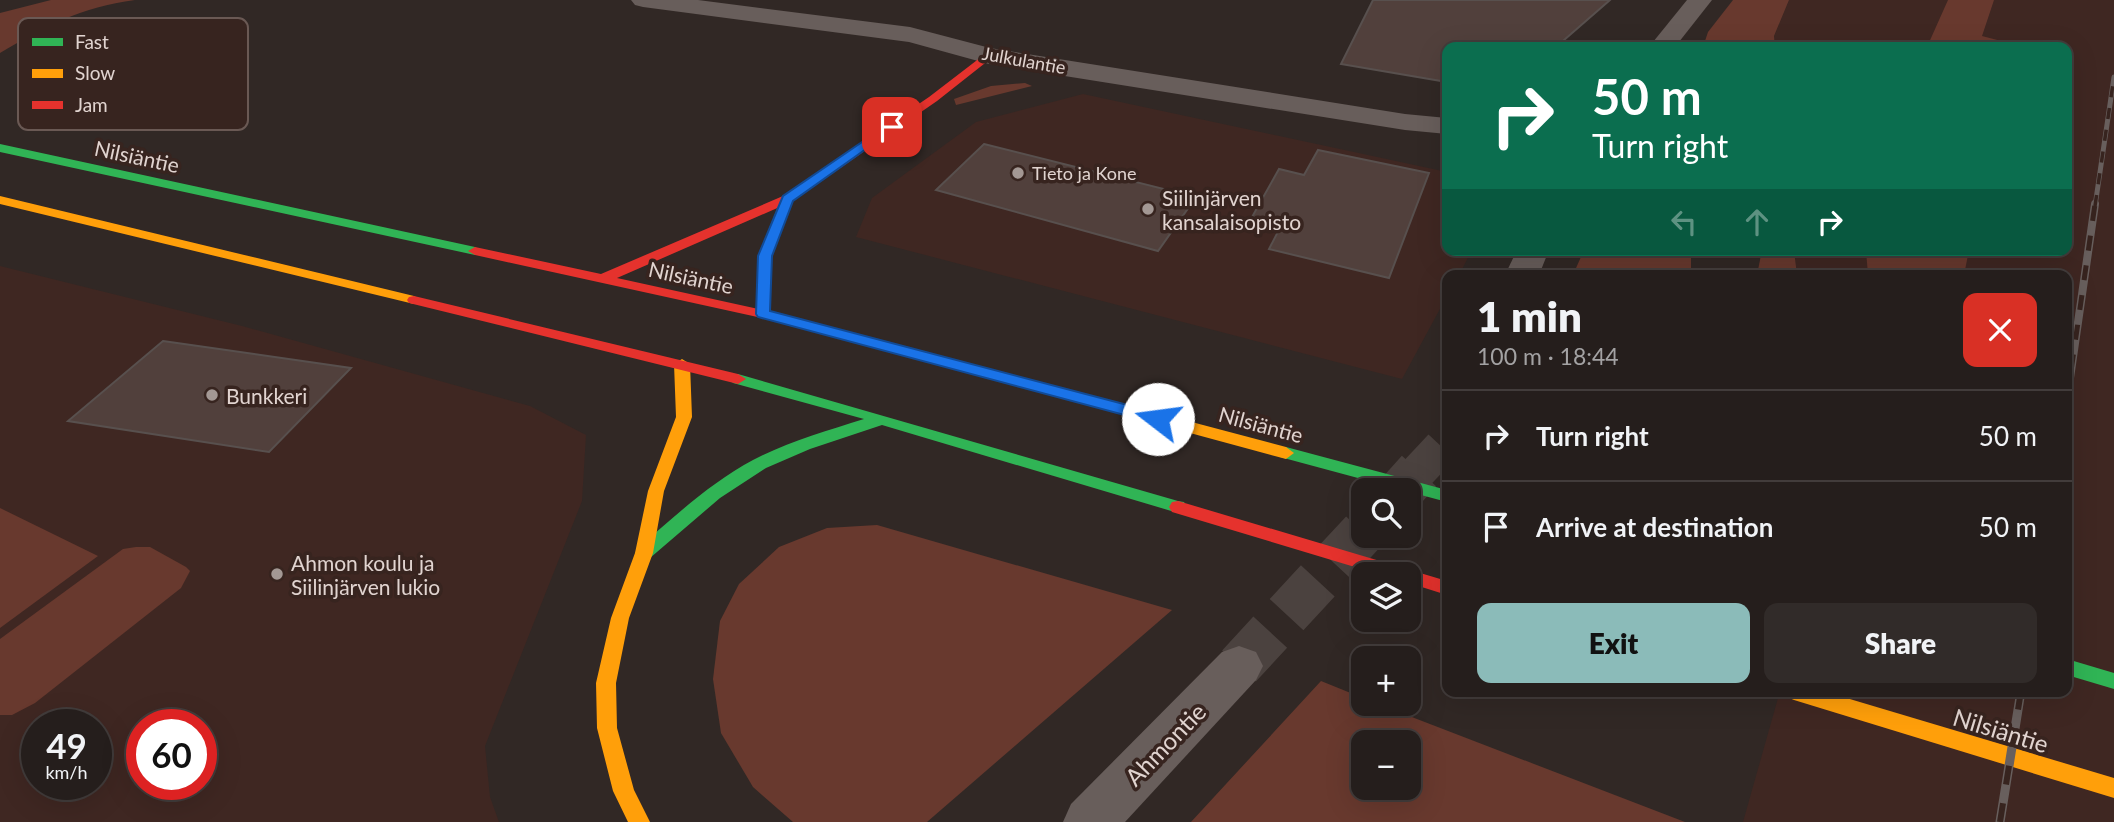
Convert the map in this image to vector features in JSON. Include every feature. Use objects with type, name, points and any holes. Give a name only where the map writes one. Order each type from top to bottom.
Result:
[{"type":"main road","points":[[602,279],[787,199],[933,99],[989,56]]},
{"type":"main road","name":"Nilsiäntie","points":[[0,148],[763,314],[1442,495]]},
{"type":"main road","points":[[763,314],[765,256],[787,199]]},
{"type":"main road","points":[[0,200],[682,364],[881,419],[1362,562]]},
{"type":"main road","points":[[639,822],[624,792],[607,727],[606,683],[620,618],[644,553],[656,491],[684,417],[682,364]]},
{"type":"main road","points":[[644,553],[705,501],[747,471],[784,454],[881,419]]},
{"type":"main road","points":[[1421,580],[1442,586]]},
{"type":"main road","points":[[2072,668],[2114,681]]},
{"type":"main road","name":"Nilsiäntie","points":[[1814,697],[2114,788]]},
{"type":"street","name":"Julkulantie","points":[[642,0],[910,35],[989,56],[1442,126]]},
{"type":"street","points":[[1666,42],[1700,0]]},
{"type":"street","name":"Julkulantie","points":[[1405,122],[1442,133]]},
{"type":"street","name":"Ahmontie","points":[[1090,822],[1240,666]]},
{"type":"shaded area","points":[[51,0],[135,0],[98,7],[67,18],[18,18],[18,43],[0,53],[0,13]]},
{"type":"shaded area","points":[[1733,0],[1789,0],[1774,36],[1775,42],[1705,42],[1708,32]]},
{"type":"shaded area","points":[[1789,0],[2114,0],[2114,822],[1743,822],[1778,697],[2072,697],[2072,270],[1796,270],[1795,256],[2072,256],[2072,42],[1775,42],[1774,36]]},
{"type":"shaded area","points":[[1948,0],[1994,0],[1982,36],[2005,42],[1929,42]]},
{"type":"shaded area","points":[[1025,83],[1032,86],[956,105],[954,99],[991,86]]},
{"type":"shaded area","points":[[1083,94],[1442,171],[1442,256],[1469,256],[1462,270],[1442,270],[1442,305],[1402,379],[856,237],[872,198],[976,122]]},
{"type":"shaded area","points":[[1581,256],[1691,256],[1691,270],[1575,270]]},
{"type":"shaded area","points":[[1761,256],[1795,256],[1796,270],[1758,270]]},
{"type":"shaded area","points":[[1866,256],[1968,256],[1965,270],[1868,270]]},
{"type":"shaded area","name":"Ahmon koulu ja Siilinjärven lukio","points":[[0,266],[242,326],[530,406],[586,435],[582,501],[485,746],[490,797],[499,822],[0,822]]},
{"type":"shaded area","points":[[0,508],[98,556],[0,628]]},
{"type":"shaded area","points":[[877,525],[1172,610],[927,822],[793,822],[753,787],[721,733],[713,679],[720,621],[739,584],[779,547],[827,528]]},
{"type":"shaded area","points":[[150,547],[190,571],[181,588],[35,703],[12,715],[0,715],[0,639],[123,549]]},
{"type":"shaded area","points":[[1321,681],[1351,693],[1351,716],[1409,716],[1685,822],[1191,822]]},
{"type":"building","points":[[1373,0],[1610,0],[1562,42],[1442,42],[1442,81],[1341,64]]},
{"type":"building","points":[[984,144],[1196,197],[1158,251],[936,190]]},
{"type":"building","points":[[1318,150],[1429,173],[1389,278],[1269,249],[1282,224],[1252,217],[1279,169],[1304,175]]},
{"type":"building","name":"Bunkkeri","points":[[163,341],[351,368],[269,452],[68,421]]},
{"type":"tunnel","points":[[1417,473],[1442,446]]},
{"type":"tunnel","points":[[1413,478],[1419,471]]},
{"type":"tunnel","points":[[1239,666],[1351,545]]},
{"type":"railway","points":[[2095,206],[2114,77]]},
{"type":"railway","points":[[2072,364],[2095,204]]},
{"type":"railway","points":[[2000,822],[2020,697]]},
{"type":"traffic: fast","points":[[0,148],[475,251]]},
{"type":"traffic: fast","points":[[763,314],[765,256],[787,199]]},
{"type":"traffic: fast","points":[[738,379],[1178,507]]},
{"type":"traffic: fast","points":[[644,553],[714,494],[744,473],[804,445],[882,419]]},
{"type":"traffic: fast","points":[[1286,453],[1442,495]]},
{"type":"traffic: fast","points":[[2072,668],[2114,681]]},
{"type":"traffic: slow","points":[[0,200],[414,300]]},
{"type":"traffic: slow","points":[[904,351],[1286,453]]},
{"type":"traffic: slow","points":[[639,822],[624,791],[607,728],[606,683],[620,618],[644,553],[656,491],[684,417],[682,364]]},
{"type":"traffic: slow","points":[[1814,697],[2114,788]]},
{"type":"traffic: jam","points":[[602,279],[787,199],[933,99],[989,56]]},
{"type":"traffic: jam","points":[[475,251],[763,314],[904,351]]},
{"type":"traffic: jam","points":[[414,300],[738,379]]},
{"type":"traffic: jam","points":[[1178,507],[1362,562]]},
{"type":"traffic: jam","points":[[1421,580],[1442,586]]},
{"type":"place","name":"Tieto ja Kone","points":[[1018,173]]},
{"type":"place","name":"Siilinjärven kansalaisopisto","points":[[1148,209]]},
{"type":"place","name":"Bunkkeri","points":[[212,395]]},
{"type":"place","name":"Ahmon koulu ja Siilinjärven lukio","points":[[277,574]]},
{"type":"route","points":[[892,127],[787,199],[765,256],[763,314],[1158,419]]}]
